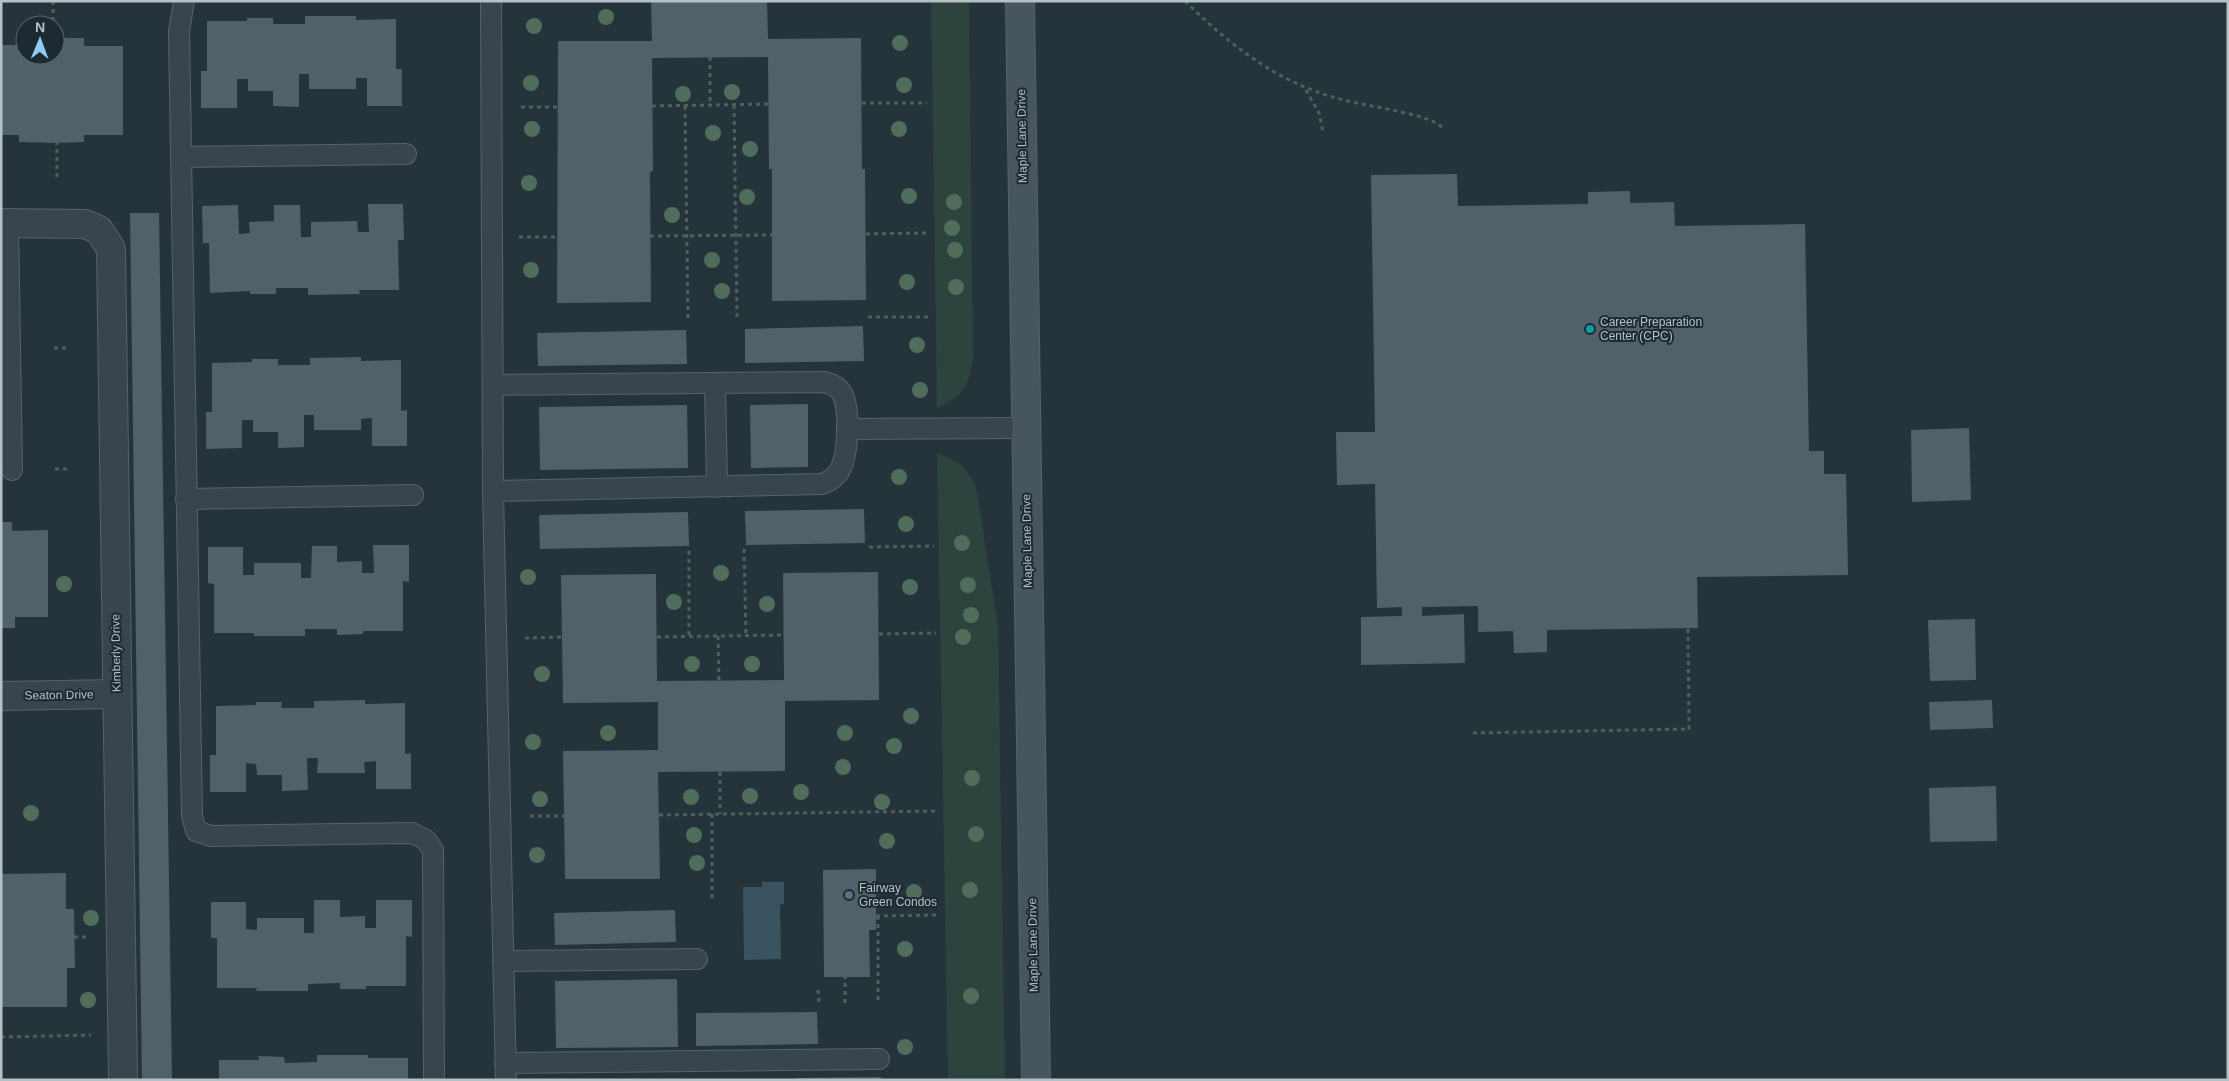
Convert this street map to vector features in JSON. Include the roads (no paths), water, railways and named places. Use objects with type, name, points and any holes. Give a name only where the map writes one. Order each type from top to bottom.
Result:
[{"type":"street","name":"Maple Lane Drive","points":[[1020,1],[1036,1080]]},
{"type":"street","name":"Kimberly Drive","points":[[5,223],[67,222],[85,224],[99,230],[110,249],[123,1080]]},
{"type":"street","name":"Seaton Drive","points":[[1,696],[116,694]]},
{"type":"lane","points":[[184,1],[179,31],[192,816],[196,831],[211,836],[412,833],[426,840],[433,850],[434,1080]]},
{"type":"lane","points":[[491,1],[493,491],[505,1072],[879,1059]]},
{"type":"lane","points":[[182,157],[406,154]]},
{"type":"lane","points":[[5,223],[12,470]]},
{"type":"lane","points":[[493,385],[825,382],[841,392],[845,401],[847,429],[846,448],[840,470],[833,479],[822,484],[493,491]]},
{"type":"lane","points":[[715,383],[717,487]]},
{"type":"lane","points":[[847,429],[1026,428]]},
{"type":"lane","points":[[186,499],[413,495]]},
{"type":"lane","points":[[503,961],[697,959]]},
{"type":"water","points":[[762,882],[784,882],[784,904],[780,905],[781,959],[744,960],[743,887],[762,887]]},
{"type":"place","name":"Career Preparation Center (CPC)","points":[[1590,329]]},
{"type":"place","name":"Fairway Green Condos","points":[[849,895]]}]
